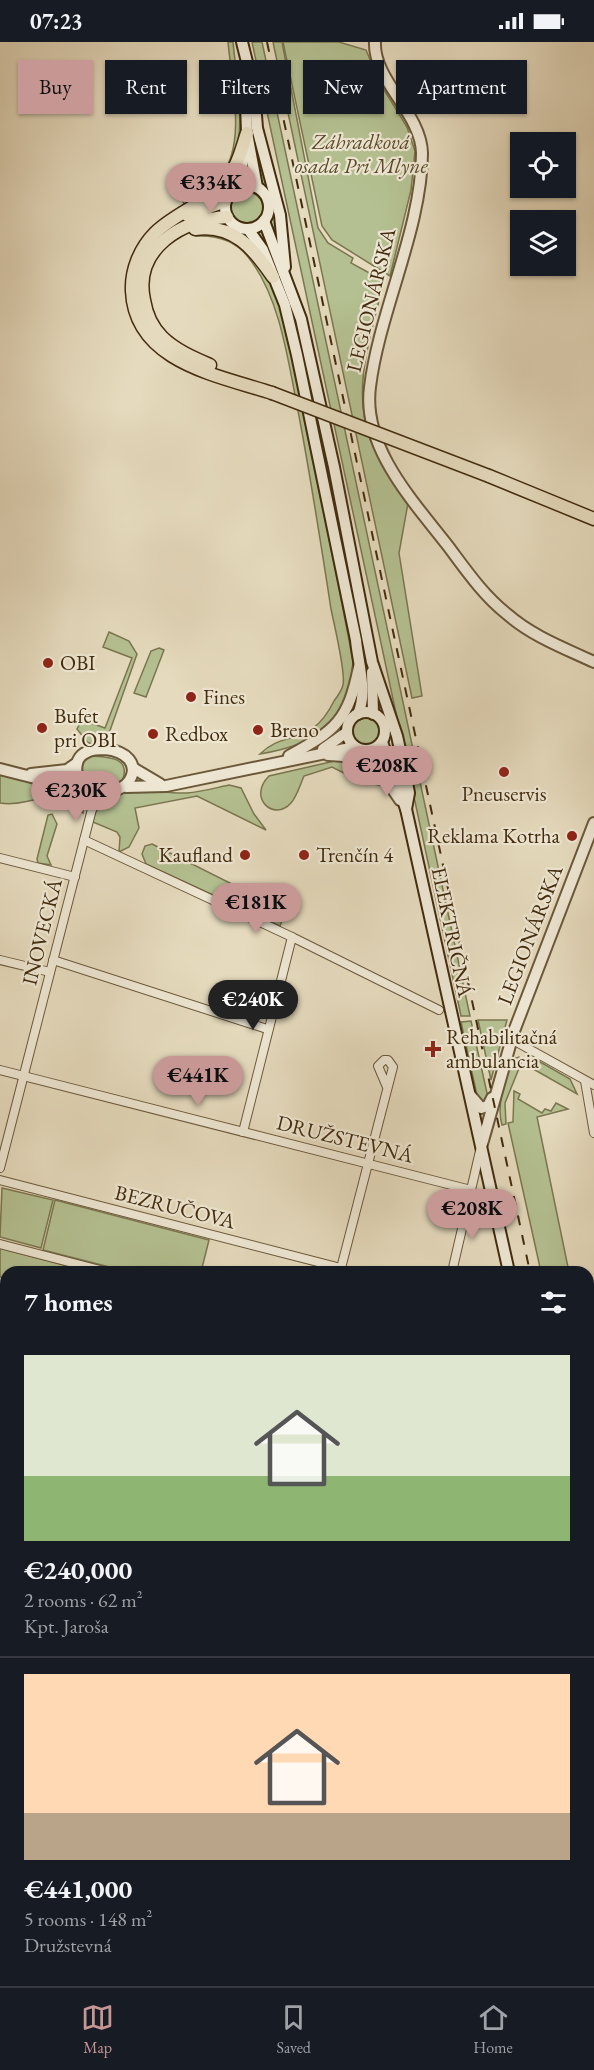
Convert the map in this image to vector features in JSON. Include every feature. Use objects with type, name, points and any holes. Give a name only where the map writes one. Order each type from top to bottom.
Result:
[{"type":"main road","points":[[242,42],[247,133],[257,187]]},
{"type":"main road","name":"LEGIONÁRSKA","points":[[375,42],[378,62],[416,128],[422,151],[411,221],[373,363],[370,408],[377,440],[399,482],[483,592],[528,630],[594,662]]},
{"type":"main road","points":[[244,55],[254,90],[257,128],[280,214],[288,282]]},
{"type":"main road","points":[[239,186],[247,133]]},
{"type":"main road","points":[[247,133],[237,164],[221,186],[152,236],[135,266],[131,288],[132,302],[142,328],[151,341],[175,358],[489,476],[594,519]]},
{"type":"main road","points":[[239,186],[257,187],[265,193],[269,202],[269,212],[257,227],[248,229],[236,226],[227,216],[225,201],[230,192],[239,186]]},
{"type":"main road","points":[[174,219],[225,201]]},
{"type":"main road","points":[[227,216],[189,225],[168,236],[147,262],[142,291],[147,314],[153,325],[176,348],[272,393]]},
{"type":"main road","points":[[264,220],[301,319],[334,467],[372,662],[397,736],[405,772],[409,793],[406,809]]},
{"type":"main road","points":[[142,291],[149,266],[162,248],[177,236],[198,228],[223,230],[247,243],[273,277]]},
{"type":"main road","points":[[248,229],[263,250],[285,305],[300,366],[354,628],[359,667],[362,705],[358,714],[350,721],[347,732],[313,755]]},
{"type":"main road","points":[[0,768],[43,780],[109,791],[126,787],[166,786],[355,747],[370,750],[382,742],[384,726],[373,714],[372,662]]},
{"type":"main road","points":[[281,761],[321,739],[333,728],[352,699],[359,667]]},
{"type":"main road","points":[[358,714],[373,714]]},
{"type":"main road","points":[[347,732],[355,747]]},
{"type":"main road","name":"ELEKTRIČNÁ","points":[[382,742],[406,809],[482,1144],[507,1266]]},
{"type":"main road","points":[[24,774],[67,770],[77,764],[86,752],[105,749],[126,756],[134,768],[145,777],[166,786]]},
{"type":"main road","name":"ELEKTRIČNÁ","points":[[370,750],[395,776]]},
{"type":"main road","points":[[313,755],[365,759],[384,775],[406,809]]},
{"type":"main road","points":[[77,764],[76,770],[83,785]]},
{"type":"main road","points":[[126,787],[133,778],[134,768]]},
{"type":"main road","name":"LEGIONÁRSKA","points":[[482,1144],[511,1039],[589,853],[594,823]]},
{"type":"main road","points":[[470,1095],[477,1104],[485,1108],[495,1093]]},
{"type":"street","points":[[83,785],[92,809]]},
{"type":"street","name":"INOVECKÁ","points":[[0,1168],[92,809],[109,791]]},
{"type":"street","points":[[84,840],[292,936],[439,1010]]},
{"type":"street","points":[[0,858],[75,877]]},
{"type":"street","points":[[243,1132],[292,936]]},
{"type":"street","points":[[0,960],[50,972]]},
{"type":"street","points":[[53,960],[267,1029]]},
{"type":"street","points":[[511,1039],[594,1085]]},
{"type":"street","name":"DRUŽSTEVNÁ","points":[[0,1070],[471,1190]]},
{"type":"street","points":[[585,1080],[594,1133]]},
{"type":"street","points":[[341,1266],[387,1087]]},
{"type":"street","name":"LEGIONÁRSKA","points":[[453,1266],[482,1144]]},
{"type":"street","name":"BEZRUČOVA","points":[[0,1180],[325,1266]]},
{"type":"street","points":[[466,1210],[477,1198],[485,1198],[493,1202]]},
{"type":"street","points":[[0,1244],[85,1266]]},
{"type":"green space","points":[[228,42],[233,42],[235,60],[230,60]]},
{"type":"green space","points":[[252,42],[262,42],[266,60],[256,60]]},
{"type":"green space","points":[[273,42],[282,42],[285,60],[277,60]]},
{"type":"green space","name":"Záhradková osada Pri Mlyne","points":[[283,42],[339,42],[366,50],[370,60],[303,60],[303,114],[384,114],[384,90],[396,109],[396,114],[399,114],[407,127],[415,151],[411,190],[390,276],[332,240],[322,226],[291,80],[291,60],[287,60]]},
{"type":"green space","points":[[291,88],[318,228],[328,243],[353,258],[351,263],[384,281],[365,360],[362,400],[374,448],[408,503],[399,553],[422,696],[412,698],[288,114],[291,114]]},
{"type":"green space","points":[[235,114],[240,114],[239,137],[228,172],[209,192],[185,206],[183,202],[208,187],[221,175],[229,162],[235,129]]},
{"type":"green space","points":[[267,114],[277,114],[470,1016],[461,1016]]},
{"type":"green space","points":[[254,131],[273,193],[280,254],[269,221],[273,211],[272,197],[261,184],[255,154]]},
{"type":"green space","points":[[247,192],[258,197],[263,208],[258,219],[247,224],[236,219],[231,208],[236,197]]},
{"type":"green space","points":[[262,228],[292,306],[306,356],[366,650],[371,709],[364,708],[358,628],[304,364],[279,279],[261,238],[255,231]]},
{"type":"green space","points":[[195,232],[228,238],[244,248],[265,274],[280,307],[291,348],[353,662],[350,684],[344,702],[326,728],[299,744],[260,754],[269,746],[298,736],[316,726],[342,689],[343,670],[299,416],[276,312],[259,273],[243,251],[225,240],[211,236],[196,236]]},
{"type":"green space","points":[[109,632],[129,641],[137,654],[107,739],[96,746],[87,742],[77,729],[82,720],[105,728],[132,658],[103,647]]},
{"type":"green space","points":[[159,648],[164,650],[146,697],[134,693],[151,651]]},
{"type":"green space","points":[[366,717],[376,721],[380,731],[376,741],[366,745],[356,741],[352,731],[356,721]]},
{"type":"green space","points":[[92,756],[111,758],[120,762],[123,766],[123,779],[114,784],[104,785],[93,784],[83,779],[81,763]]},
{"type":"green space","points":[[339,760],[358,763],[370,769],[375,773],[380,785],[362,782],[332,767],[304,776],[297,794],[284,808],[277,810],[265,805],[261,792],[269,776]]},
{"type":"green space","points":[[0,774],[76,792],[83,805],[83,813],[63,803],[47,799],[12,804],[0,803]]},
{"type":"green space","points":[[229,785],[241,788],[254,814],[266,830],[197,796],[135,808],[139,828],[129,847],[119,852],[120,837],[117,832],[93,822],[98,807],[107,798],[118,793],[145,791],[187,793]]},
{"type":"green space","points":[[52,814],[57,824],[47,856],[51,865],[38,863],[37,859],[48,815]]},
{"type":"green space","points":[[152,844],[238,887],[240,893],[238,899],[276,918],[282,910],[286,910],[280,926],[146,864],[142,854],[145,846]]},
{"type":"green space","points":[[478,1020],[507,1020],[491,1080]]},
{"type":"green space","points":[[471,1021],[487,1093],[485,1102],[481,1103],[478,1100],[461,1022]]},
{"type":"green space","points":[[519,1057],[522,1061],[505,1103],[506,1124],[502,1125],[500,1109],[504,1083],[512,1059]]},
{"type":"green space","points":[[535,1059],[570,1079],[577,1094],[528,1066]]},
{"type":"green space","points":[[514,1091],[520,1094],[518,1099],[542,1113],[545,1109],[551,1111],[556,1103],[568,1109],[537,1117],[568,1266],[540,1266],[508,1123],[513,1122]]},
{"type":"green space","points":[[2,1188],[53,1200],[41,1248],[0,1237]]},
{"type":"green space","points":[[55,1200],[209,1240],[202,1266],[106,1266],[43,1250]]},
{"type":"green space","points":[[0,1248],[68,1266],[0,1266]]},
{"type":"railway","points":[[267,42],[529,1266]]},
{"type":"place","name":"OBI","points":[[48,663]]},
{"type":"place","name":"Fines","points":[[191,697]]},
{"type":"place","name":"Bufet pri OBI","points":[[42,728]]},
{"type":"place","name":"Breno","points":[[258,730]]},
{"type":"place","name":"Redbox","points":[[153,734]]},
{"type":"place","name":"Pneuservis","points":[[504,772]]},
{"type":"place","name":"Reklama Kotrha","points":[[572,836]]},
{"type":"place","name":"Kaufland","points":[[245,855]]},
{"type":"place","name":"Trenčín 4","points":[[304,855]]},
{"type":"place","name":"Rehabilitačná ambulancia","points":[[433,1049]]}]
